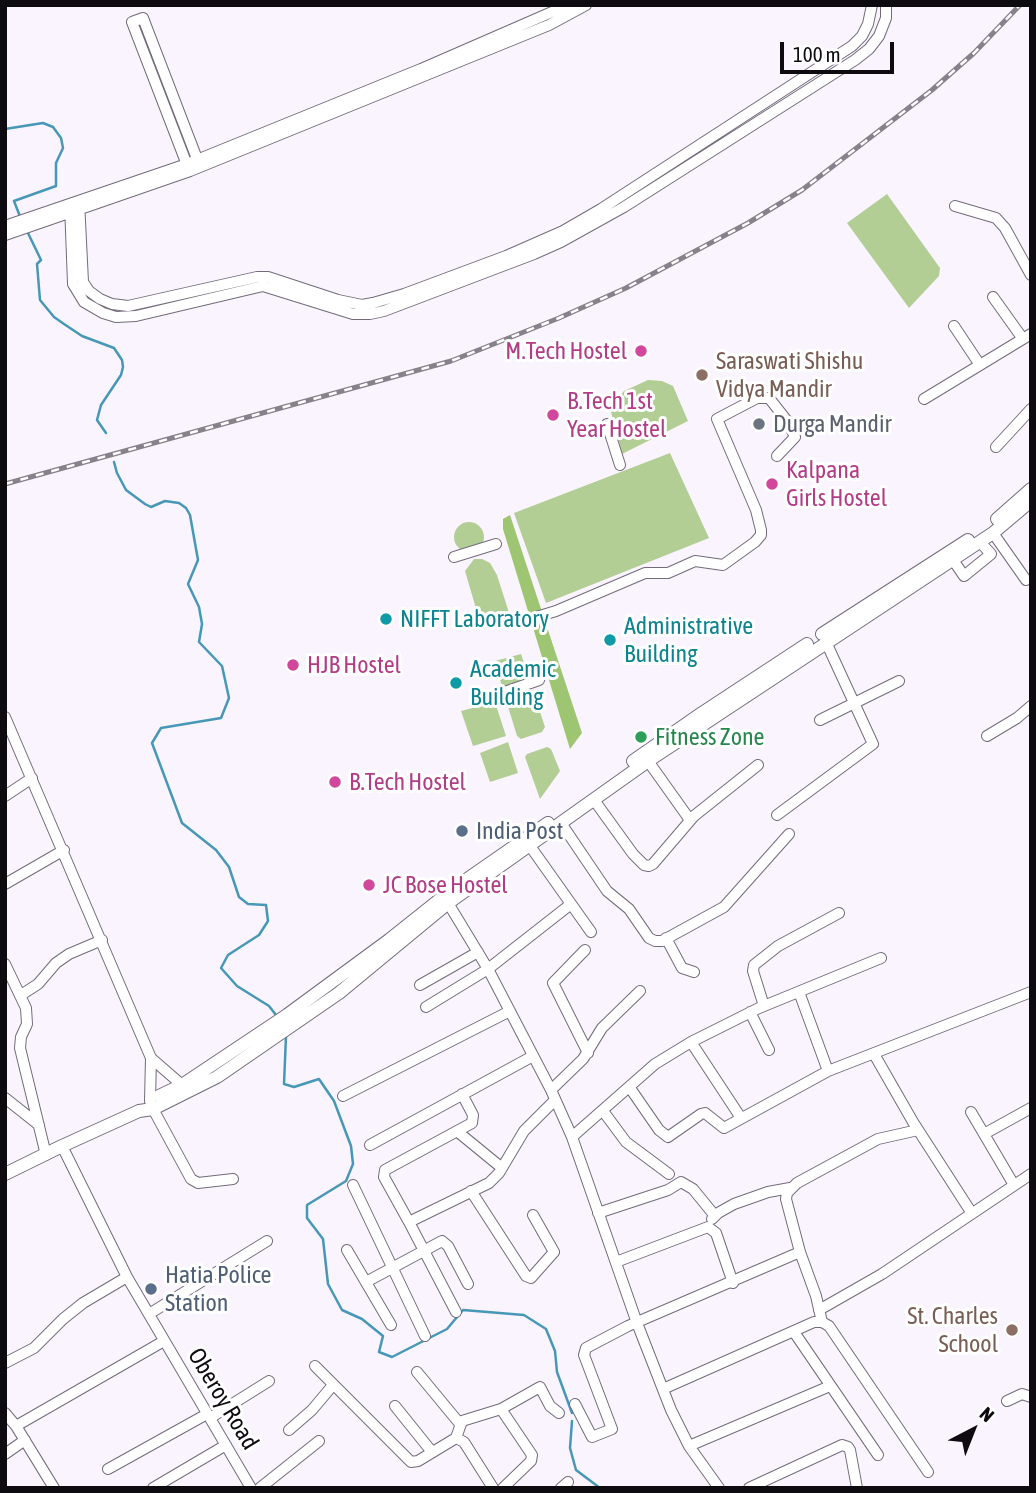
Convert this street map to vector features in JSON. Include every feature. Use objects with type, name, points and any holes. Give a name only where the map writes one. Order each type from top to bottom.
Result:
[{"type":"main road","points":[[446,900],[530,846],[648,761],[993,533],[1027,504],[1031,489]]},
{"type":"main road","points":[[5,1174],[185,1088],[275,1030],[368,956],[702,713],[1027,504]]},
{"type":"street","points":[[194,166],[568,5]]},
{"type":"street","points":[[7,230],[194,166],[524,35],[586,5]]},
{"type":"street","points":[[75,207],[83,282],[89,291],[112,304],[128,306],[257,277],[268,277],[338,300],[362,305],[373,303],[506,256],[563,231],[601,209],[852,46],[868,23],[872,5]]},
{"type":"street","points":[[75,207],[73,284],[84,302],[103,313],[116,317],[136,316],[263,286],[353,314],[384,311],[534,254],[624,207],[855,60],[869,49],[879,36],[886,18],[886,5]]},
{"type":"street","points":[[143,18],[194,166],[132,22],[143,18]]},
{"type":"street","points":[[955,206],[996,218],[1005,228],[1029,269]]},
{"type":"street","points":[[924,399],[1027,336],[993,297]]},
{"type":"street","points":[[954,326],[980,365]]},
{"type":"street","points":[[520,622],[556,611],[645,573],[668,573],[695,561],[723,565],[755,542],[761,535],[756,510],[717,419],[757,398],[769,398],[788,422],[795,438],[777,456]]},
{"type":"street","points":[[996,447],[1031,409]]},
{"type":"street","points":[[607,424],[620,465]]},
{"type":"street","points":[[993,533],[1026,580]]},
{"type":"street","points":[[953,560],[964,576],[990,554],[980,542]]},
{"type":"street","points":[[454,557],[496,544]]},
{"type":"street","points":[[777,815],[873,744],[826,642]]},
{"type":"street","points":[[499,694],[539,680]]},
{"type":"street","points":[[820,720],[899,681]]},
{"type":"street","points":[[988,736],[1031,706]]},
{"type":"street","points":[[5,718],[64,850],[151,1058],[185,1088]]},
{"type":"street","points":[[648,761],[690,820]]},
{"type":"street","points":[[594,800],[633,854],[649,866],[690,820],[758,765]]},
{"type":"street","points":[[5,796],[32,778]]},
{"type":"street","points":[[561,823],[607,891],[629,909],[654,941],[666,939],[724,907],[789,834]]},
{"type":"street","points":[[530,846],[592,932]]},
{"type":"street","points":[[5,884],[64,850]]},
{"type":"street","points":[[446,900],[488,969],[572,1137],[637,1323],[671,1410],[689,1446],[719,1488]]},
{"type":"street","points":[[426,1007],[488,969],[571,904]]},
{"type":"street","points":[[764,1006],[753,971],[754,965],[778,946],[839,913]]},
{"type":"street","points":[[666,939],[682,968],[694,972]]},
{"type":"street","points":[[5,994],[38,984],[56,963],[69,954],[102,940]]},
{"type":"street","points":[[585,950],[553,983],[588,1053]]},
{"type":"street","points":[[420,985],[478,952]]},
{"type":"street","points":[[572,1137],[655,1064],[691,1042],[750,1012],[881,958]]},
{"type":"street","points":[[5,964],[27,1016],[20,1048],[46,1155]]},
{"type":"street","points":[[409,1222],[489,1183],[502,1168],[524,1131],[588,1053],[602,1028],[640,991]]},
{"type":"street","points":[[799,992],[828,1071]]},
{"type":"street","points":[[630,1088],[659,1130],[668,1137],[701,1114],[708,1115],[722,1129],[828,1071],[1031,992]]},
{"type":"street","points":[[343,1096],[510,1011]]},
{"type":"street","points":[[750,1012],[769,1050]]},
{"type":"street","points":[[691,1042],[741,1118]]},
{"type":"street","points":[[874,1054],[918,1130],[971,1212]]},
{"type":"street","points":[[370,1145],[533,1056]]},
{"type":"street","points":[[151,1058],[147,1107],[191,1179],[198,1184],[233,1179]]},
{"type":"street","points":[[456,1312],[384,1177],[385,1170],[458,1132],[474,1119],[462,1094]]},
{"type":"street","points":[[5,1098],[39,1125]]},
{"type":"street","points":[[984,1134],[1031,1108]]},
{"type":"street","points":[[603,1111],[626,1142],[669,1174]]},
{"type":"street","points":[[971,1112],[1014,1185]]},
{"type":"street","points":[[616,1262],[708,1227],[715,1216],[734,1204],[790,1188],[878,1139],[918,1130]]},
{"type":"street","points":[[458,1132],[502,1168]]},
{"type":"street","name":"Oberoy Road","points":[[62,1146],[127,1277],[251,1488]]},
{"type":"street","points":[[663,1388],[814,1322],[971,1212],[1031,1174]]},
{"type":"street","points":[[598,1213],[668,1190],[681,1182],[693,1189],[715,1216]]},
{"type":"street","points":[[354,1185],[425,1336]]},
{"type":"street","points":[[790,1188],[786,1199],[821,1316],[928,1472]]},
{"type":"street","points":[[471,1191],[526,1276],[531,1278],[554,1252],[533,1215]]},
{"type":"street","points":[[708,1227],[716,1233],[733,1283]]},
{"type":"street","points":[[149,1314],[267,1241]]},
{"type":"street","points":[[366,1282],[440,1241],[445,1242],[468,1284]]},
{"type":"street","points":[[346,1250],[391,1325]]},
{"type":"street","points":[[575,1404],[592,1437],[612,1429],[584,1355],[584,1350],[589,1345],[800,1252]]},
{"type":"street","points":[[5,1363],[34,1348],[83,1303],[127,1277]]},
{"type":"street","points":[[794,1332],[878,1455]]},
{"type":"street","points":[[16,1426],[164,1341]]},
{"type":"street","points":[[315,1366],[411,1462],[418,1461],[456,1438],[460,1424],[465,1419],[500,1409],[540,1387],[550,1406],[559,1413]]},
{"type":"street","points":[[417,1372],[460,1424]]},
{"type":"street","points":[[108,1469],[269,1381]]},
{"type":"street","points":[[289,1430],[312,1410],[333,1385]]},
{"type":"street","points":[[689,1446],[830,1386]]},
{"type":"street","points":[[1007,1401],[1022,1394],[1031,1397]]},
{"type":"street","points":[[395,1406],[432,1452]]},
{"type":"street","points":[[500,1409],[532,1455],[531,1461],[503,1488]]},
{"type":"street","points":[[5,1413],[54,1488]]},
{"type":"street","points":[[456,1438],[464,1442],[493,1488]]},
{"type":"street","points":[[5,1454],[25,1440]]},
{"type":"street","points":[[260,1488],[319,1441]]},
{"type":"street","points":[[153,1488],[226,1445]]},
{"type":"street","points":[[749,1488],[842,1445],[850,1450],[857,1488]]},
{"type":"green space","points":[[887,194],[940,268],[939,276],[909,308],[847,223]]},
{"type":"green space","points":[[648,380],[662,381],[673,386],[688,421],[622,454],[610,408],[624,391]]},
{"type":"green space","points":[[670,453],[709,538],[546,603],[514,513]]},
{"type":"green space","points":[[510,515],[582,733],[570,749],[503,529],[503,519]]},
{"type":"green space","points":[[469,522],[475,523],[483,531],[483,543],[475,551],[469,552],[463,551],[455,543],[454,537],[455,531],[463,523]]},
{"type":"green space","points":[[474,559],[490,563],[497,575],[511,619],[509,621],[482,629],[465,571]]},
{"type":"green space","points":[[521,654],[527,679],[502,687],[495,661]]},
{"type":"green space","points":[[530,689],[545,727],[542,732],[521,739],[517,736],[506,700],[508,696]]},
{"type":"green space","points":[[495,702],[506,736],[473,746],[461,711]]},
{"type":"green space","points":[[508,742],[518,773],[490,782],[480,753]]},
{"type":"green space","points":[[547,747],[551,749],[560,771],[540,799],[525,757]]},
{"type":"waterway","points":[[5,129],[43,123],[53,127],[61,138],[63,148],[56,163],[56,186],[14,201],[21,219]]},
{"type":"waterway","points":[[27,231],[41,260],[37,264],[40,300],[54,317],[82,336],[114,348],[122,360],[121,375],[101,405],[97,420],[106,433]]},
{"type":"waterway","points":[[114,462],[126,490],[145,504],[151,507],[165,501],[179,503],[190,515],[198,560],[188,584],[199,607],[202,624],[199,642],[222,666],[229,698],[221,718],[161,728],[152,743],[182,823],[216,850],[229,867],[239,897],[248,904],[266,905],[268,921],[259,935],[228,955],[221,968],[237,986],[269,1006],[276,1015]]},
{"type":"waterway","points":[[286,1036],[284,1084],[294,1087],[319,1079],[334,1101],[351,1146],[353,1164],[346,1181],[307,1205],[307,1218],[323,1239],[328,1284],[342,1310],[362,1319],[383,1336],[379,1352],[392,1357],[447,1329],[463,1310],[524,1315],[546,1329],[555,1351],[557,1372],[572,1413]]},
{"type":"waterway","points":[[572,1421],[570,1448],[576,1470],[600,1488]]},
{"type":"railway","points":[[5,484],[451,361],[626,288],[748,223],[802,190],[932,90],[974,53],[1020,5]]},
{"type":"place","name":"M.Tech Hostel","points":[[641,351]]},
{"type":"place","name":"Saraswati Shishu Vidya Mandir","points":[[702,375]]},
{"type":"place","name":"B.Tech 1st Year Hostel","points":[[553,415]]},
{"type":"place","name":"Durga Mandir","points":[[759,424]]},
{"type":"place","name":"Kalpana Girls Hostel","points":[[772,484]]},
{"type":"place","name":"NIFFT Laboratory","points":[[386,619]]},
{"type":"place","name":"Administrative Building","points":[[610,640]]},
{"type":"place","name":"HJB Hostel","points":[[293,665]]},
{"type":"place","name":"Academic Building","points":[[456,683]]},
{"type":"place","name":"Fitness Zone","points":[[641,737]]},
{"type":"place","name":"B.Tech Hostel","points":[[335,782]]},
{"type":"place","name":"India Post","points":[[462,831]]},
{"type":"place","name":"JC Bose Hostel","points":[[369,885]]},
{"type":"place","name":"Hatia Police Station","points":[[151,1289]]},
{"type":"place","name":"St. Charles School","points":[[1012,1330]]}]
